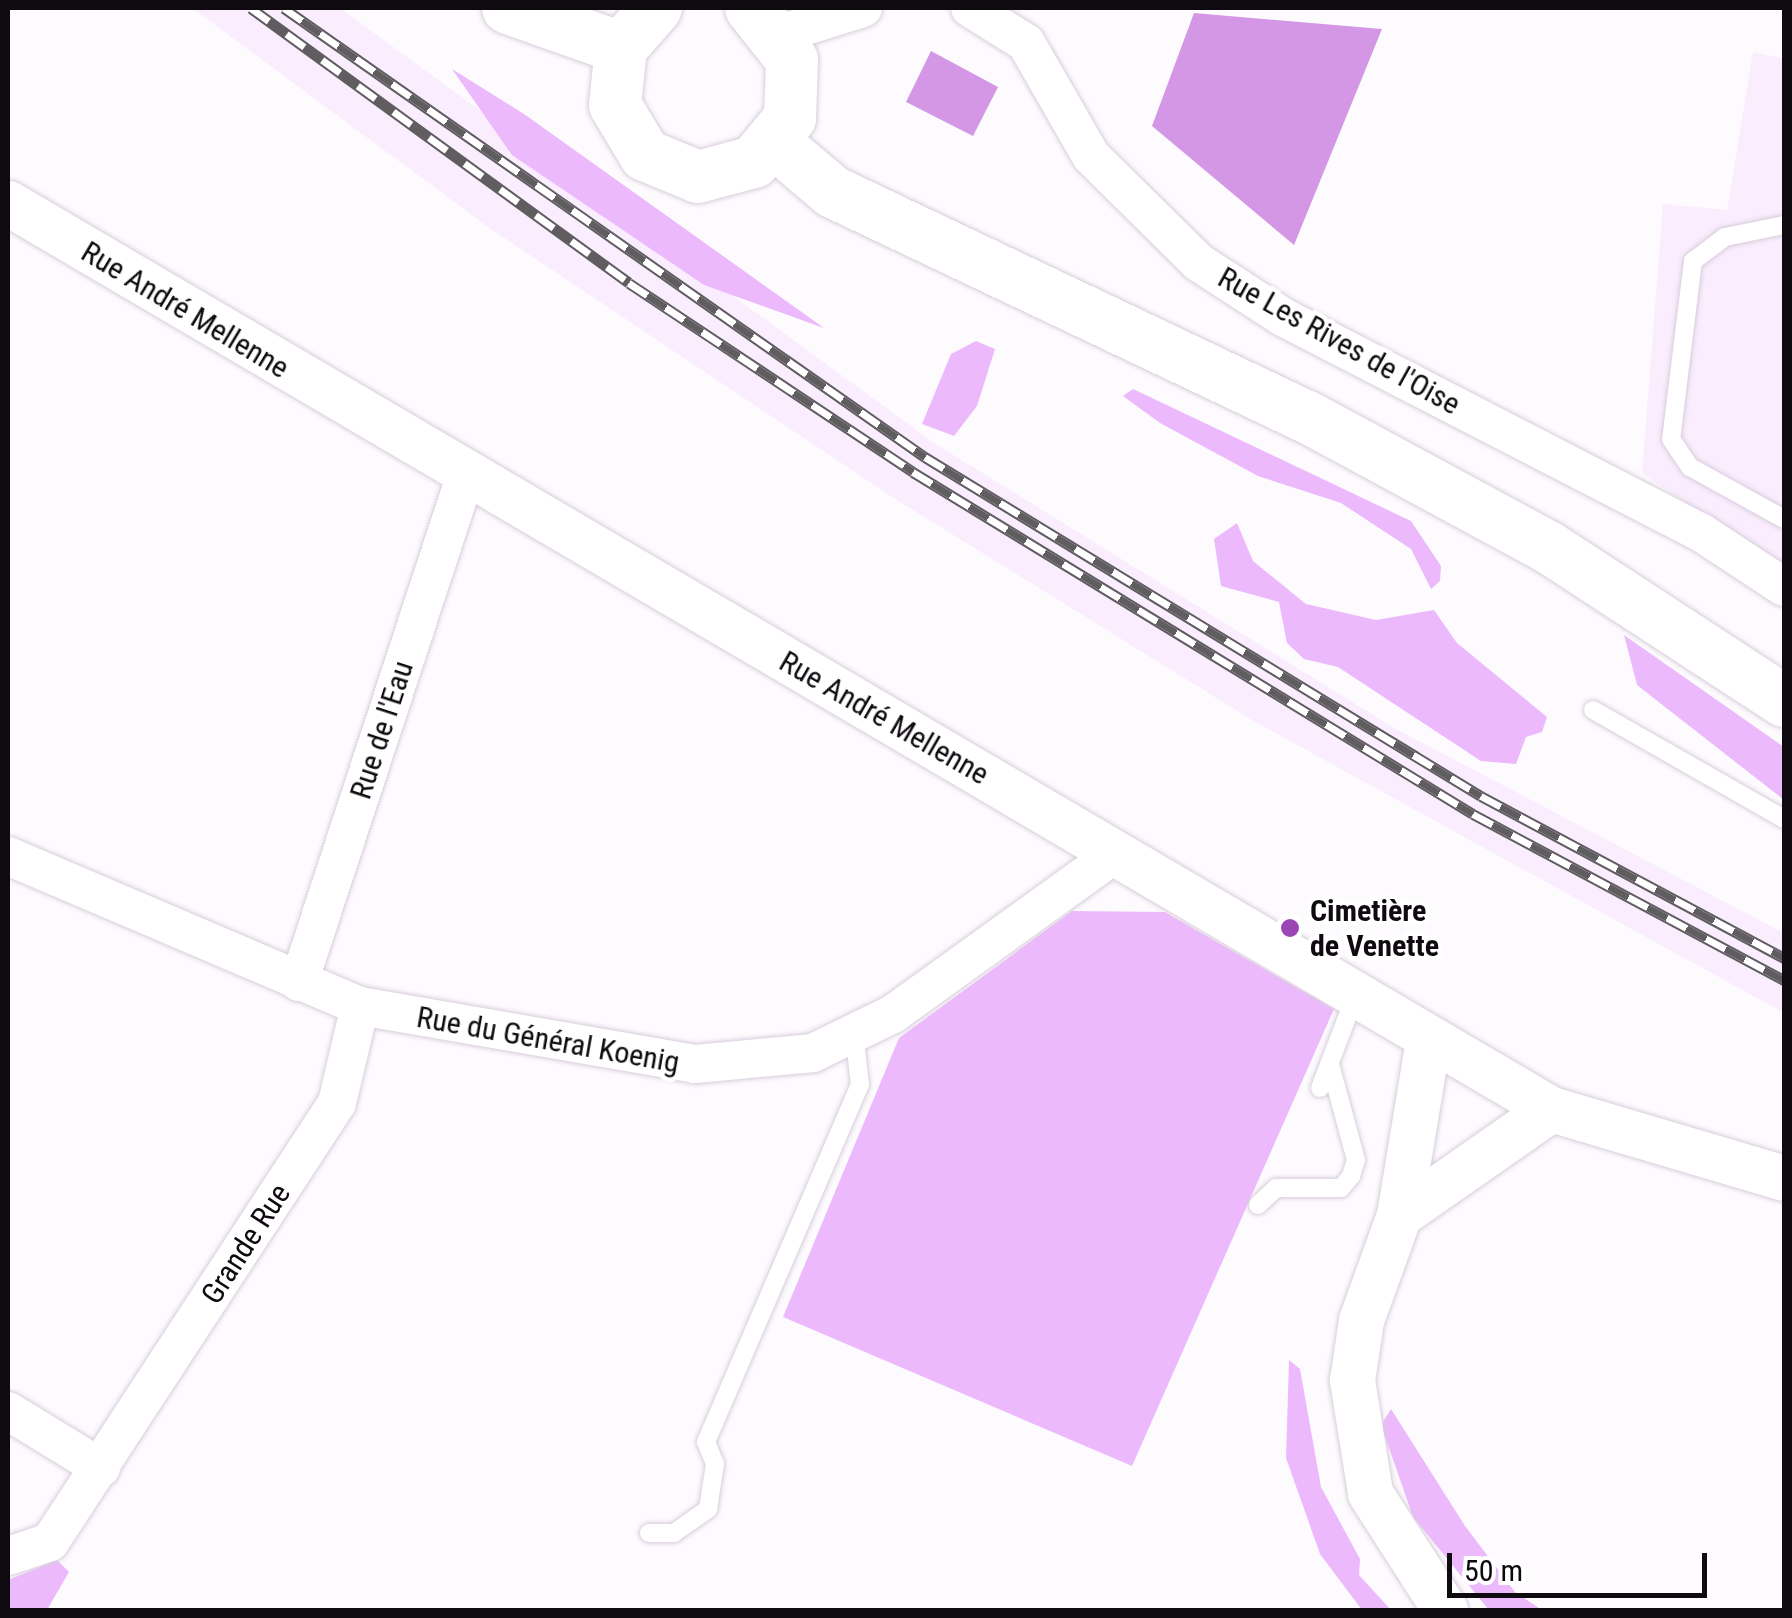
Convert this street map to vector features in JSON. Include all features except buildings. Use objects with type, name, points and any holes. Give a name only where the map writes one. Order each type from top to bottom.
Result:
[{"type":"main road","points":[[508,8],[620,48]]},
{"type":"main road","points":[[656,8],[620,48],[615,105],[645,155],[684,174],[727,174],[775,143],[796,90],[766,21]]},
{"type":"main road","points":[[775,143],[833,192],[1313,420],[1548,547],[1784,701]]},
{"type":"street","points":[[766,21],[862,8]]},
{"type":"street","name":"Rue Les Rives de l'Oise","points":[[970,8],[1026,43],[1090,156],[1198,262],[1784,587]]},
{"type":"street","name":"Rue André Mellenne","points":[[11,212],[464,478],[1118,852],[1428,1040],[1551,1109],[1784,1178]]},
{"type":"street","name":"Rue de l'Eau","points":[[299,982],[464,478]]},
{"type":"street","name":"Rue du Général Koenig","points":[[8,856],[360,1006],[695,1064],[813,1053],[893,1014],[1118,852]]},
{"type":"street","name":"Grande Rue","points":[[8,1556],[50,1542],[337,1103],[360,1006]]},
{"type":"street","points":[[1428,1040],[1399,1215],[1360,1320],[1355,1432],[1370,1493],[1445,1610]]},
{"type":"street","points":[[1399,1215],[1551,1109]]},
{"type":"street","points":[[8,1411],[101,1468]]},
{"type":"lane","points":[[1784,225],[1726,237],[1693,262],[1671,439],[1690,466],[1784,519]]},
{"type":"lane","points":[[1593,710],[1784,819]]},
{"type":"lane","points":[[1320,1088],[1356,994]]},
{"type":"lane","points":[[649,1533],[674,1532],[708,1509],[716,1464],[706,1442],[860,1085],[854,1032]]},
{"type":"lane","points":[[1258,1206],[1276,1188],[1342,1188],[1351,1176],[1356,1160],[1330,1064]]},
{"type":"shaded area","points":[[192,8],[340,8],[934,443],[1396,729],[1784,933],[1784,1013],[1252,720],[889,495],[488,227]]},
{"type":"shaded area","points":[[1194,13],[1382,29],[1294,245],[1152,126]]},
{"type":"shaded area","points":[[931,51],[998,87],[973,136],[906,102]]},
{"type":"shaded area","points":[[1753,52],[1784,59],[1784,569],[1642,473],[1663,204],[1727,210]]},
{"type":"shaded area","points":[[452,69],[524,114],[824,328],[704,285],[512,155]]},
{"type":"shaded area","points":[[976,341],[995,349],[977,406],[954,436],[922,424],[951,354]]},
{"type":"shaded area","points":[[1133,389],[1411,521],[1441,566],[1440,581],[1431,589],[1411,549],[1341,503],[1258,476],[1160,423],[1123,396]]},
{"type":"shaded area","points":[[1237,523],[1253,561],[1306,604],[1376,620],[1434,610],[1457,643],[1547,717],[1542,732],[1526,737],[1516,764],[1481,761],[1338,667],[1304,659],[1287,643],[1279,602],[1221,586],[1214,539]]},
{"type":"shaded area","points":[[1624,635],[1784,747],[1784,800],[1637,685]]},
{"type":"shaded area","points":[[1072,911],[1165,912],[1334,1009],[1132,1466],[783,1317],[899,1038]]},
{"type":"shaded area","points":[[1289,1360],[1300,1369],[1321,1487],[1360,1559],[1359,1575],[1391,1610],[1362,1610],[1320,1554],[1286,1458]]},
{"type":"shaded area","points":[[1391,1409],[1465,1526],[1515,1592],[1542,1610],[1489,1610],[1413,1517],[1381,1425]]},
{"type":"shaded area","points":[[57,1560],[69,1572],[47,1610],[8,1610],[8,1580]]},
{"type":"railway","points":[[251,8],[629,283],[913,472],[1473,814],[1784,980]]},
{"type":"railway","points":[[284,8],[925,457],[1481,796],[1784,958]]},
{"type":"place","name":"Cimetière de Venette","points":[[1290,928]]}]
